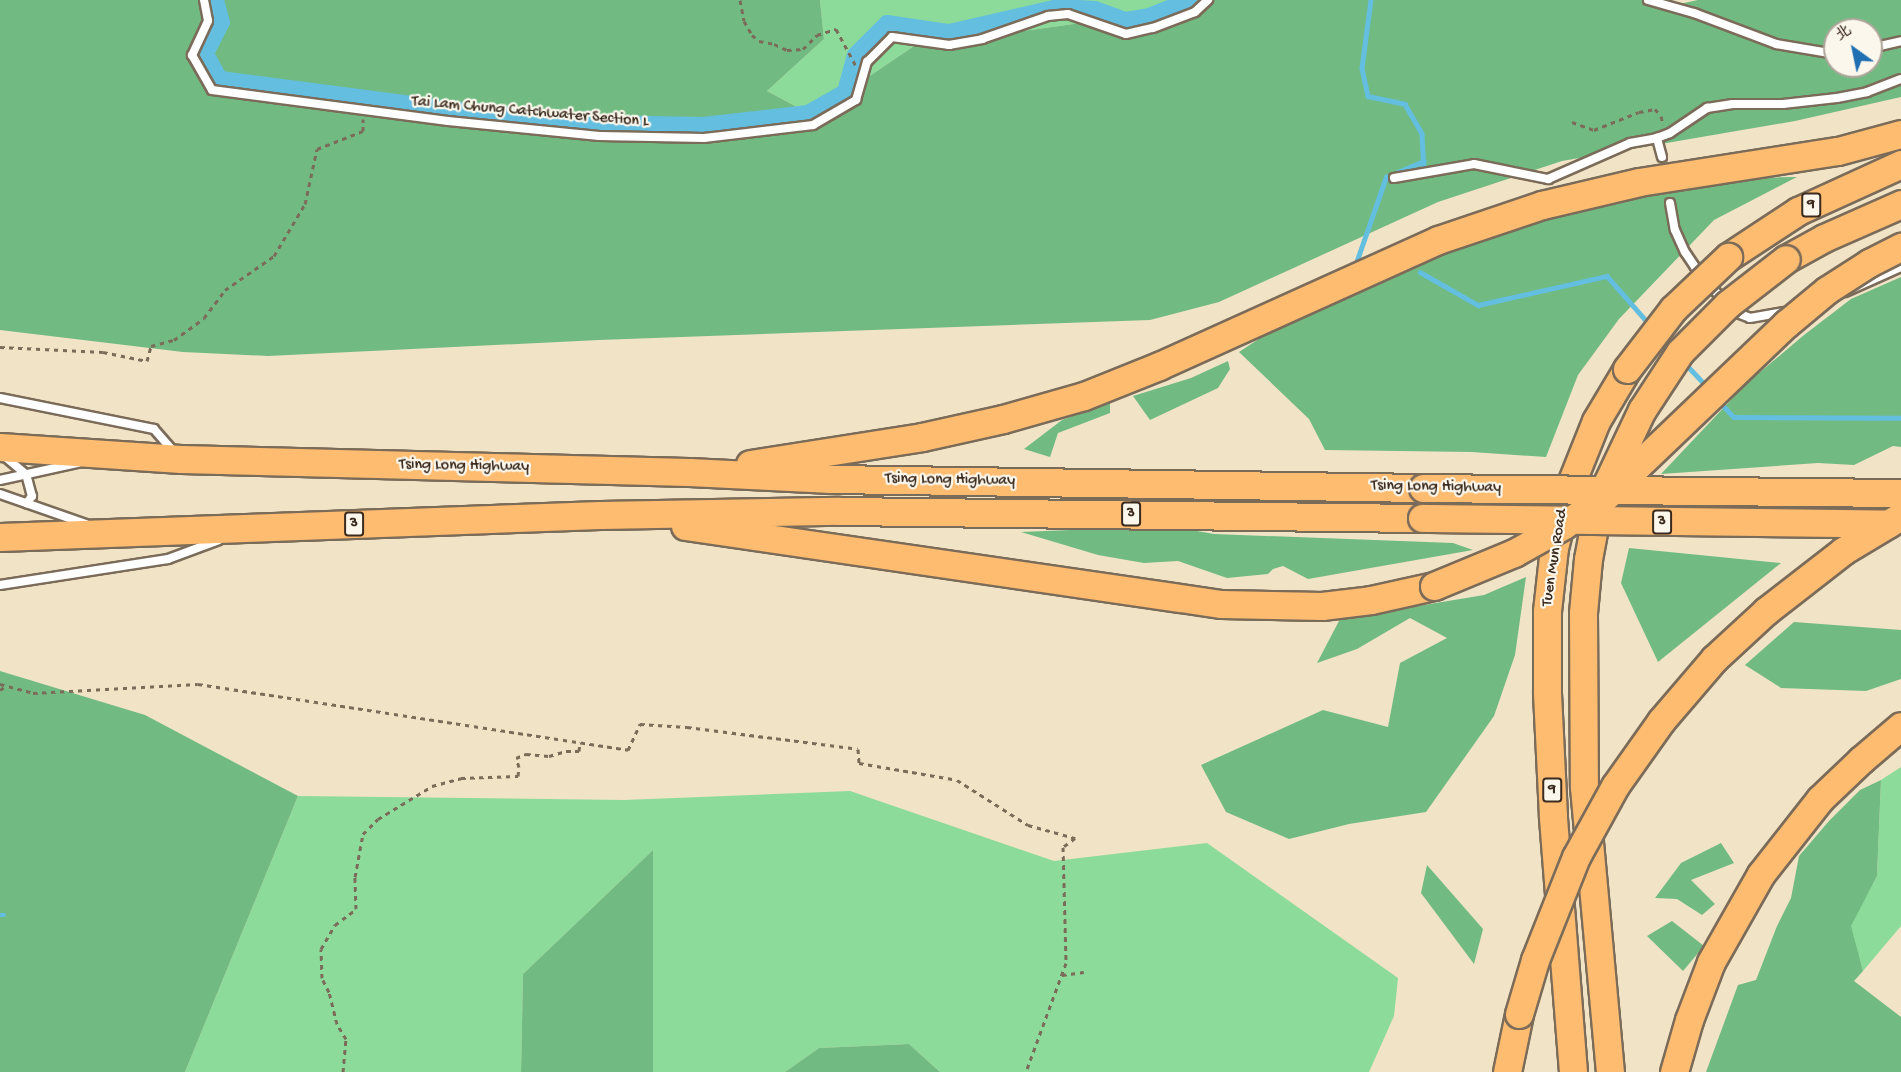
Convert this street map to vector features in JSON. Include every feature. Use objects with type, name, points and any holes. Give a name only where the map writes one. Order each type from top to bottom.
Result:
[{"type":"highway","points":[[689,472],[922,437],[1003,419],[1084,396],[1159,366],[1438,240],[1542,204],[1639,182],[1838,150],[1901,134]]},
{"type":"highway","name":"Tuen Mun Road","points":[[1573,1072],[1553,816],[1547,692],[1547,611],[1554,548],[1563,509],[1587,440],[1627,369],[1673,309],[1728,257],[1798,211],[1901,164]]},
{"type":"highway","name":"Tuen Mun Road","points":[[1610,1072],[1584,787],[1583,613],[1588,559],[1597,511],[1631,430],[1677,357],[1728,304],[1786,259],[1824,238],[1901,204]]},
{"type":"highway","points":[[600,515],[1221,604],[1274,608],[1322,606],[1371,600],[1434,586],[1514,553],[1564,525],[1607,495],[1786,324],[1827,290],[1869,263],[1901,247]]},
{"type":"highway","name":"Tsing Long Highway","points":[[0,447],[181,459],[689,472],[831,479],[1901,493]]},
{"type":"highway","name":"Tsing Long Highway","points":[[0,537],[107,531],[600,515],[839,511],[1901,524]]},
{"type":"highway","points":[[1507,1072],[1519,1014],[1535,960],[1576,857],[1615,786],[1661,721],[1714,659],[1766,611],[1843,551],[1901,516]]},
{"type":"highway","points":[[1674,1072],[1689,1020],[1711,962],[1728,927],[1761,874],[1820,799],[1901,726]]},
{"type":"lane","name":"Tai Lam Chung Catchwater Section L","points":[[204,0],[208,21],[192,55],[212,90],[364,111],[599,136],[704,138],[813,125],[856,100],[867,62],[892,36],[949,45],[982,39],[1048,16],[1068,14],[1126,34],[1153,28],[1195,12],[1208,0]]},
{"type":"lane","points":[[1648,0],[1694,13],[1776,44],[1823,52]]},
{"type":"lane","points":[[1883,45],[1901,41]]},
{"type":"lane","points":[[1394,178],[1474,164],[1548,179],[1630,143],[1661,136],[1707,108],[1837,98],[1868,92],[1901,79]]},
{"type":"lane","points":[[1661,136],[1662,157]]},
{"type":"lane","points":[[1670,202],[1675,230],[1695,267],[1732,311],[1750,318],[1798,309],[1850,291],[1901,267]]},
{"type":"lane","points":[[0,398],[154,429],[181,459]]},
{"type":"lane","points":[[0,452],[26,474],[32,495],[27,503]]},
{"type":"lane","points":[[0,480],[118,455]]},
{"type":"lane","points":[[0,494],[107,531]]},
{"type":"lane","points":[[0,585],[168,560],[248,528]]},
{"type":"path","points":[[740,0],[744,21],[752,35],[759,41],[787,50],[803,49],[817,35],[836,29],[850,56]]},
{"type":"path","points":[[1572,122],[1594,130],[1639,112],[1654,109],[1661,116],[1661,136]]},
{"type":"path","points":[[0,347],[103,352],[147,361],[151,346],[174,340],[204,318],[225,290],[274,256],[305,204],[317,149],[363,131],[364,111]]},
{"type":"path","points":[[0,684],[33,693],[198,684],[628,750],[640,724],[687,727],[858,748],[859,763],[957,780],[1028,825],[1075,838],[1063,847],[1066,963],[1026,1072]]},
{"type":"path","points":[[0,690],[6,686]]},
{"type":"path","points":[[343,1072],[346,1039],[337,1024],[329,992],[322,978],[321,949],[335,925],[356,909],[355,877],[363,834],[378,819],[432,786],[461,778],[518,776],[519,767],[516,758],[526,754],[549,756],[566,751],[579,751],[580,742]]},
{"type":"path","points":[[1062,975],[1084,972]]},
{"type":"green space","points":[[0,0],[820,0],[824,39],[767,91],[812,115],[914,46],[1095,21],[1146,34],[1203,0],[1666,0],[1679,4],[1698,0],[1901,0],[1901,97],[1795,121],[1562,161],[1438,202],[1219,302],[1150,320],[599,340],[268,356],[183,352],[0,330]]},
{"type":"green space","points":[[820,0],[1203,0],[1146,34],[1095,21],[914,46],[812,115],[767,91],[824,39]]},
{"type":"green space","points":[[1797,177],[1714,220],[1619,319],[1578,375],[1546,457],[1472,452],[1325,450],[1309,419],[1239,352],[1289,319],[1517,219],[1585,198],[1745,178]]},
{"type":"green space","points":[[1901,277],[1901,447],[1893,446],[1854,465],[1818,463],[1661,474],[1747,383],[1804,335],[1851,299]]},
{"type":"green space","points":[[1228,361],[1230,369],[1218,388],[1150,420],[1133,396],[1191,378]]},
{"type":"green space","points":[[1110,401],[1110,413],[1058,433],[1050,457],[1024,449],[1062,420]]},
{"type":"green space","points":[[1169,526],[1214,534],[1453,543],[1473,550],[1308,579],[1283,566],[1273,569],[1268,574],[1227,578],[1178,561],[1144,563],[1098,555],[1021,532]]},
{"type":"green space","points":[[1629,548],[1781,563],[1658,662],[1621,583]]},
{"type":"green space","points":[[1526,577],[1515,655],[1494,716],[1426,812],[1349,824],[1289,839],[1226,812],[1201,765],[1323,710],[1388,727],[1400,663],[1447,638],[1410,618],[1357,649],[1317,663],[1340,619],[1484,595]]},
{"type":"green space","points":[[1794,622],[1901,630],[1901,679],[1866,691],[1781,688],[1745,665]]},
{"type":"green space","points":[[0,671],[145,715],[298,796],[185,1072],[0,1072]]},
{"type":"green space","points":[[1901,767],[1901,926],[1863,971],[1850,926],[1877,876],[1881,780]]},
{"type":"green space","points":[[1881,780],[1877,876],[1851,926],[1863,971],[1854,981],[1901,1017],[1901,1072],[1706,1072],[1738,985],[1756,980],[1777,926],[1791,898],[1799,856],[1860,790]]},
{"type":"green space","points":[[850,791],[1054,861],[1207,843],[1398,978],[1394,1016],[1369,1072],[940,1072],[909,1044],[819,1048],[785,1072],[653,1072],[653,850],[523,974],[521,1072],[185,1072],[298,796],[624,800]]},
{"type":"green space","points":[[1721,843],[1734,863],[1691,880],[1715,904],[1702,915],[1677,899],[1655,898],[1681,863]]},
{"type":"green space","points":[[653,850],[653,1072],[521,1072],[523,974]]},
{"type":"green space","points":[[1427,865],[1483,929],[1474,964],[1421,893]]},
{"type":"green space","points":[[1672,921],[1704,946],[1683,971],[1647,936]]},
{"type":"green space","points":[[909,1044],[940,1072],[785,1072],[819,1048]]},
{"type":"waterway","points":[[216,0],[222,22],[206,54],[220,79],[450,109],[600,123],[703,125],[808,113],[845,92],[855,55],[887,23],[949,32],[1058,7],[1095,9],[1126,20],[1149,16],[1189,0]]},
{"type":"waterway","points":[[1371,0],[1362,68],[1368,96],[1405,104],[1422,134],[1424,173]]},
{"type":"waterway","points":[[1356,263],[1386,177],[1424,161]]},
{"type":"waterway","points":[[1420,272],[1478,305],[1607,276],[1650,325]]},
{"type":"waterway","points":[[1684,362],[1707,387]]},
{"type":"waterway","points":[[1718,400],[1734,417],[1901,418]]}]
